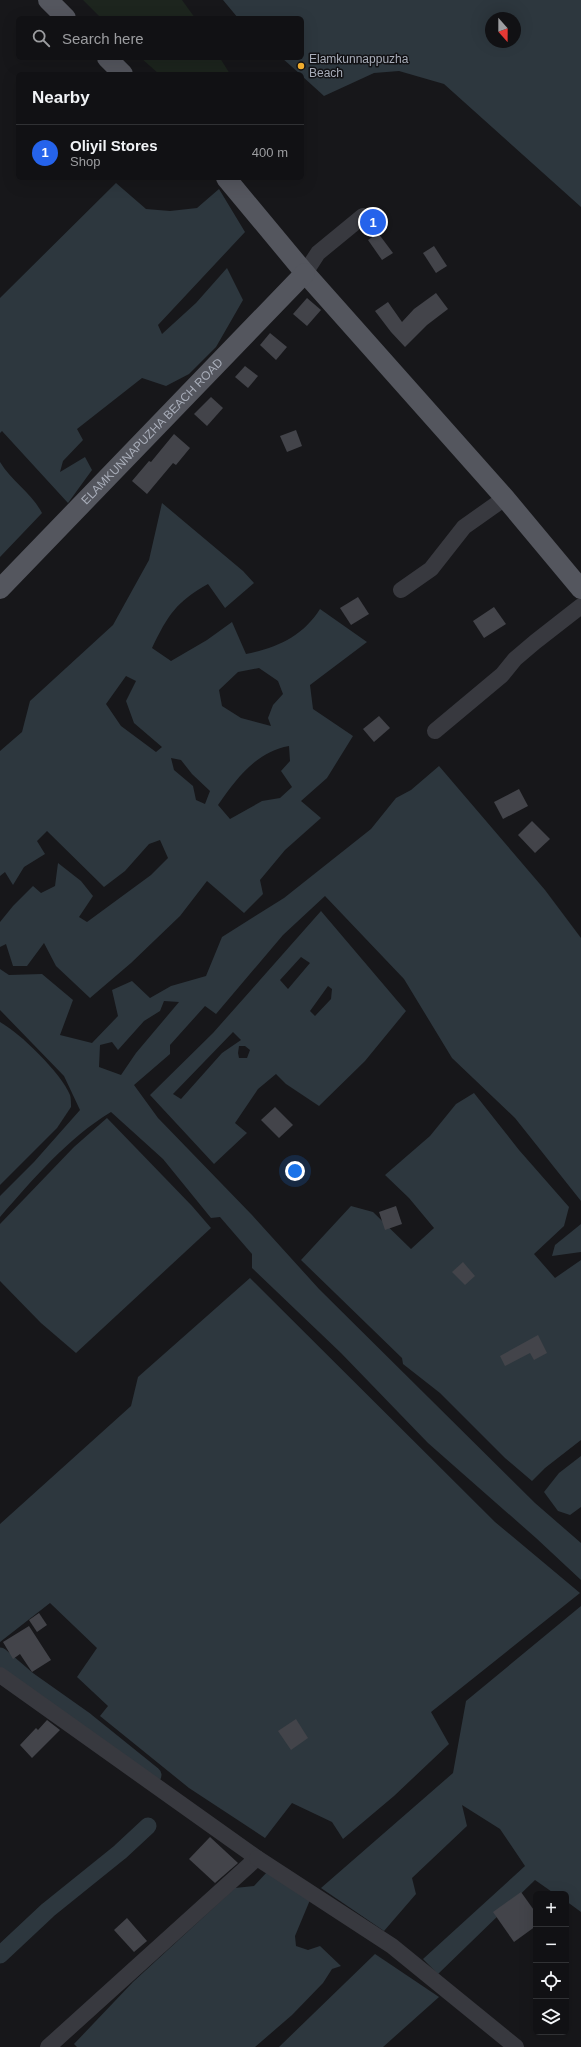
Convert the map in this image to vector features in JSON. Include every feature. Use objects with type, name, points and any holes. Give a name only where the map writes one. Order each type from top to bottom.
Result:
[{"type":"main road","points":[[48,0],[64,16]]},
{"type":"main road","points":[[109,60],[121,72]]},
{"type":"main road","points":[[228,180],[304,273],[505,498],[581,589]]},
{"type":"main road","name":"ELAMKUNNAPUZHA BEACH ROAD","points":[[0,589],[304,273]]},
{"type":"street","points":[[304,273],[318,254],[363,216]]},
{"type":"street","points":[[401,590],[431,569],[464,527],[505,498]]},
{"type":"street","points":[[435,731],[496,681],[535,642],[581,606]]},
{"type":"street","points":[[0,1675],[257,1858],[392,1946],[516,2047]]},
{"type":"street","points":[[48,2047],[257,1858]]},
{"type":"shaded area","points":[[83,0],[182,0],[194,16],[99,16]]},
{"type":"shaded area","points":[[223,0],[581,0],[581,207],[444,84],[399,71],[374,73],[324,96],[304,78],[304,72],[298,72],[284,60],[304,60],[304,16],[236,16]]},
{"type":"shaded area","points":[[143,60],[221,60],[229,72],[157,72]]},
{"type":"shaded area","points":[[116,183],[146,209],[170,211],[197,208],[219,189],[245,232],[158,325],[162,334],[196,303],[227,268],[243,300],[216,347],[189,374],[166,386],[142,378],[77,429],[83,440],[63,461],[60,472],[85,457],[92,470],[68,503],[2,431],[0,433],[0,298]]},
{"type":"shaded area","points":[[0,462],[38,506],[42,513],[0,557]]},
{"type":"shaded area","points":[[162,503],[243,571],[254,583],[225,608],[208,584],[180,603],[168,618],[152,648],[171,661],[207,640],[232,622],[246,654],[268,648],[297,634],[306,627],[320,609],[367,642],[310,685],[313,709],[353,736],[327,778],[301,801],[321,818],[285,850],[260,880],[263,894],[244,913],[207,881],[180,916],[131,963],[90,998],[56,966],[44,943],[27,966],[13,966],[6,944],[0,947],[0,922],[13,906],[33,886],[41,893],[55,886],[58,863],[81,881],[93,896],[79,917],[87,922],[151,875],[168,858],[160,840],[149,844],[125,871],[104,887],[47,831],[37,841],[45,854],[24,867],[13,885],[5,872],[0,876],[0,751],[22,732],[30,701],[113,625],[149,560]],"holes":[[[259,668],[278,681],[283,694],[273,705],[268,718],[271,726],[241,718],[222,706],[219,690],[238,672]],[[126,676],[136,681],[126,701],[134,723],[162,747],[156,752],[121,726],[106,704]],[[289,746],[290,761],[281,771],[292,787],[280,798],[262,801],[230,819],[218,805],[232,785],[248,768],[257,760],[277,749]],[[171,758],[181,760],[192,774],[210,791],[205,804],[196,800],[193,786],[174,770]]]},
{"type":"shaded area","points":[[439,766],[545,890],[581,938],[581,1201],[515,1118],[452,1058],[404,979],[325,896],[283,935],[216,1014],[205,1006],[170,1045],[170,1054],[134,1085],[158,1118],[252,1215],[319,1289],[535,1503],[581,1543],[581,1580],[536,1538],[428,1443],[341,1353],[252,1268],[252,1254],[220,1217],[211,1218],[163,1159],[111,1112],[80,1134],[52,1160],[0,1217],[0,1196],[34,1162],[80,1110],[64,1076],[0,1010],[0,969],[9,975],[42,974],[73,1000],[60,1035],[92,1043],[118,1016],[112,990],[132,981],[150,998],[171,986],[206,976],[222,937],[284,898],[371,829],[396,798],[411,790]],"holes":[[[164,1001],[179,1002],[136,1053],[121,1075],[99,1067],[100,1045],[112,1042],[118,1050],[144,1021],[160,1011]]]},
{"type":"shaded area","points":[[321,911],[406,1011],[365,1061],[319,1106],[286,1084],[276,1074],[258,1089],[235,1123],[247,1133],[214,1164],[150,1095],[213,1033]],"holes":[[[301,957],[310,963],[288,989],[280,980]],[[328,986],[332,989],[331,999],[315,1016],[310,1011]],[[233,1032],[241,1040],[222,1053],[181,1099],[173,1094]],[[239,1046],[245,1046],[250,1050],[247,1058],[239,1058]]]},
{"type":"shaded area","points":[[0,1022],[29,1044],[49,1065],[70,1095],[71,1107],[57,1128],[0,1185]]},
{"type":"shaded area","points":[[474,1093],[519,1150],[569,1207],[564,1226],[534,1254],[555,1278],[581,1260],[581,1440],[545,1468],[532,1481],[505,1458],[440,1393],[403,1364],[402,1358],[301,1260],[351,1206],[373,1212],[411,1249],[434,1228],[409,1198],[385,1175],[430,1136],[456,1104]]},
{"type":"shaded area","points":[[107,1118],[192,1206],[211,1228],[76,1353],[41,1323],[0,1281],[0,1224],[74,1147]]},
{"type":"shaded area","points":[[581,1224],[581,1252],[552,1256],[555,1245]]},
{"type":"shaded area","points":[[250,1278],[495,1522],[580,1593],[431,1712],[449,1744],[394,1796],[343,1839],[332,1822],[292,1803],[265,1838],[189,1788],[100,1716],[108,1706],[77,1677],[97,1648],[50,1603],[0,1642],[0,1524],[131,1406],[138,1377]]},
{"type":"shaded area","points":[[581,1456],[581,1507],[570,1515],[558,1511],[544,1492],[559,1473]]},
{"type":"shaded area","points":[[581,1606],[581,1912],[569,1903],[569,1891],[551,1891],[535,1880],[438,1974],[423,1959],[525,1866],[500,1829],[462,1805],[467,1826],[412,1878],[416,1894],[384,1931],[321,1888],[453,1773],[466,1701]]},
{"type":"shaded area","points":[[268,1871],[310,1900],[295,1936],[296,1946],[308,1950],[320,1946],[341,1966],[332,1969],[323,1983],[292,2015],[255,2047],[77,2047],[74,2044],[133,1982],[235,1888],[254,1886]]},
{"type":"shaded area","points":[[375,1954],[439,1997],[383,2047],[279,2047]]},
{"type":"building","points":[[378,233],[393,253],[382,260],[368,240]]},
{"type":"building","points":[[434,246],[447,266],[436,273],[423,253]]},
{"type":"building","points":[[436,293],[448,309],[427,325],[405,347],[375,311],[388,302],[402,322],[414,309]]},
{"type":"building","points":[[307,298],[321,310],[307,326],[293,314]]},
{"type":"building","points":[[270,333],[287,347],[276,360],[260,345]]},
{"type":"building","points":[[245,366],[258,376],[248,388],[235,377]]},
{"type":"building","points":[[211,397],[223,408],[207,426],[194,414]]},
{"type":"building","points":[[296,430],[302,446],[287,452],[280,436]]},
{"type":"building","points":[[174,434],[190,448],[176,465],[173,463],[147,494],[132,481],[149,461],[151,462]]},
{"type":"building","points":[[358,597],[369,614],[351,625],[340,608]]},
{"type":"building","points":[[494,607],[506,624],[484,638],[473,621]]},
{"type":"building","points":[[379,716],[390,728],[374,742],[363,729]]},
{"type":"building","points":[[519,789],[528,806],[503,819],[494,802]]},
{"type":"building","points":[[532,821],[550,839],[535,853],[518,835]]},
{"type":"building","points":[[275,1107],[293,1125],[279,1138],[261,1120]]},
{"type":"building","points":[[396,1206],[402,1224],[385,1230],[379,1212]]},
{"type":"building","points":[[463,1262],[475,1276],[465,1285],[452,1272]]},
{"type":"building","points":[[538,1335],[547,1353],[534,1360],[530,1353],[505,1366],[500,1356]]},
{"type":"building","points":[[39,1613],[47,1625],[37,1632],[29,1620]]},
{"type":"building","points":[[29,1626],[51,1660],[32,1672],[20,1654],[13,1659],[3,1642]]},
{"type":"building","points":[[296,1719],[308,1738],[291,1750],[278,1731]]},
{"type":"building","points":[[47,1720],[60,1730],[32,1758],[20,1745],[36,1728],[38,1730]]},
{"type":"building","points":[[210,1837],[238,1863],[215,1883],[189,1859]]},
{"type":"building","points":[[521,1892],[533,1909],[533,1928],[514,1942],[493,1912]]},
{"type":"building","points":[[127,1918],[147,1941],[134,1952],[114,1930]]},
{"type":"waterway","points":[[0,1656],[28,1680],[86,1721],[153,1775]]},
{"type":"waterway","points":[[0,1955],[48,1910],[120,1852],[148,1826]]},
{"type":"place","name":"Elamkunnappuzha Beach","points":[[301,66]]},
{"type":"place","name":"Oliyil Stores","points":[[373,222]]}]
